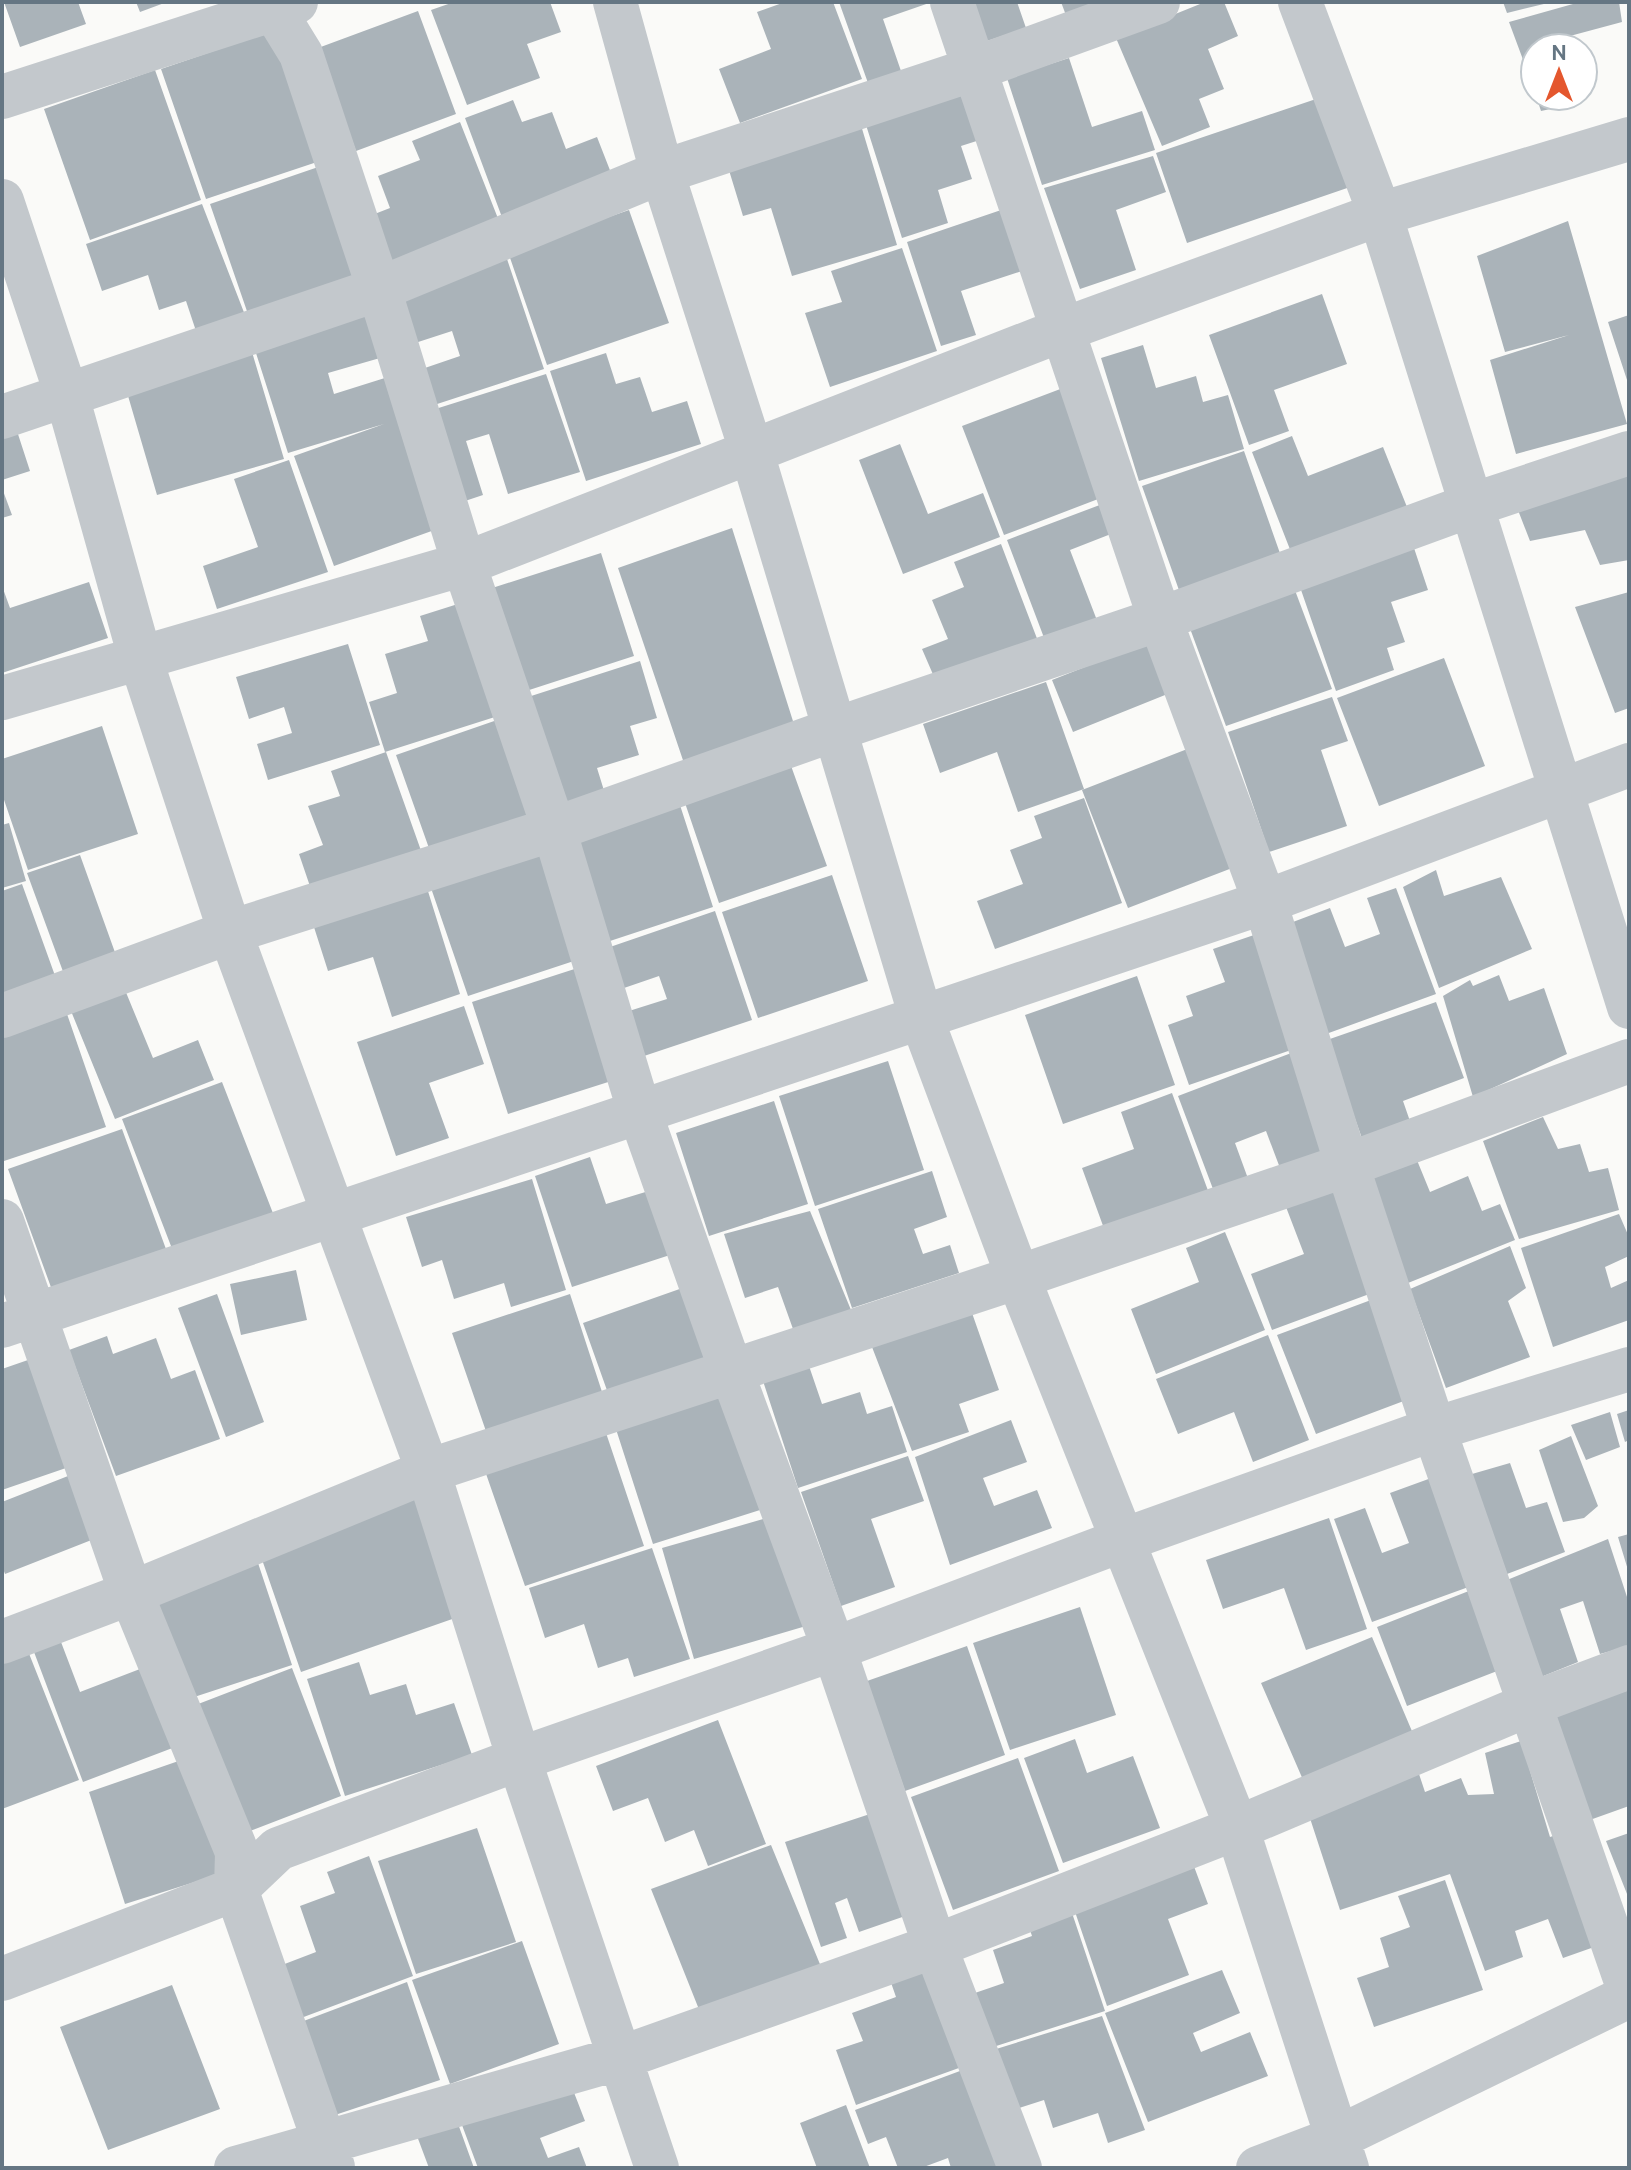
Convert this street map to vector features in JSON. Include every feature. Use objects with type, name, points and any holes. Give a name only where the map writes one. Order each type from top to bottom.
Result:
[{"type":"street","points":[[615,2],[662,172],[752,453],[921,1017],[1018,1277],[1237,1828],[1342,2153]]},
{"type":"street","points":[[952,2],[1160,619],[1265,902],[1434,1429],[1629,1990]]},
{"type":"street","points":[[2,417],[379,289],[662,172],[974,69],[1158,2]]},
{"type":"street","points":[[1300,2],[1380,214],[1469,506],[1629,1007]]},
{"type":"street","points":[[2,97],[279,5],[301,54],[379,289],[464,564],[554,829],[639,1110],[834,1649],[935,1946],[1020,2168]]},
{"type":"street","points":[[2,698],[464,564],[1062,330],[1380,214],[1629,139]]},
{"type":"street","points":[[2,201],[67,396],[140,657],[230,932],[428,1471],[519,1759],[657,2168]]},
{"type":"street","points":[[2,1016],[230,932],[554,829],[1160,619],[1469,506],[1629,453]]},
{"type":"street","points":[[18,1321],[1265,902],[1629,765]]},
{"type":"street","points":[[2,1642],[131,1593],[428,1471],[1347,1165],[1629,1061]]},
{"type":"street","points":[[2,1221],[18,1321],[237,1852],[236,1889],[328,2155]]},
{"type":"street","points":[[2,1979],[236,1889],[278,1849],[1434,1429],[1629,1369]]},
{"type":"street","points":[[236,2168],[328,2155],[620,2058],[935,1946],[1237,1828],[1528,1705],[1629,1667]]},
{"type":"street","points":[[1258,2168],[1342,2153],[1629,1996]]},
{"type":"building","points":[[4,2],[78,2],[86,24],[20,47]]},
{"type":"building","points":[[136,2],[167,2],[140,12]]},
{"type":"building","points":[[454,2],[550,2],[561,32],[527,44],[540,78],[467,105],[431,10]]},
{"type":"building","points":[[785,2],[833,2],[862,79],[740,123],[719,69],[771,49],[757,12]]},
{"type":"building","points":[[839,2],[932,2],[883,19],[901,71],[868,83]]},
{"type":"building","points":[[973,2],[1017,2],[1026,28],[987,41]]},
{"type":"building","points":[[1061,2],[1095,2],[1067,18]]},
{"type":"building","points":[[1205,2],[1224,2],[1238,36],[1208,49],[1224,89],[1199,99],[1210,127],[1162,146],[1116,38]]},
{"type":"building","points":[[1503,2],[1547,2],[1548,3],[1507,13]]},
{"type":"building","points":[[1580,2],[1619,2],[1622,22],[1585,32],[1519,32],[1519,49],[1509,22]]},
{"type":"building","points":[[418,11],[456,114],[356,151],[318,48]]},
{"type":"building","points":[[281,28],[326,159],[206,199],[161,69]]},
{"type":"building","points":[[1069,58],[1092,127],[1142,111],[1155,150],[1042,185],[1007,78]]},
{"type":"building","points":[[155,70],[201,200],[90,240],[44,109]]},
{"type":"building","points":[[971,92],[986,138],[961,146],[972,179],[938,190],[948,223],[902,238],[866,125]]},
{"type":"building","points":[[1322,97],[1353,186],[1187,243],[1156,153]]},
{"type":"building","points":[[513,100],[522,122],[552,112],[566,149],[597,137],[613,178],[503,220],[465,118]]},
{"type":"building","points":[[460,122],[499,221],[392,263],[372,215],[390,208],[378,176],[420,160],[412,141]]},
{"type":"building","points":[[860,122],[897,245],[792,276],[771,208],[743,216],[728,167]]},
{"type":"building","points":[[1153,156],[1166,192],[1116,210],[1136,270],[1080,289],[1044,188]]},
{"type":"building","points":[[327,164],[365,278],[249,317],[210,204]]},
{"type":"building","points":[[202,204],[245,315],[196,331],[186,301],[159,310],[148,275],[102,291],[86,244]]},
{"type":"building","points":[[1007,208],[1028,269],[961,291],[976,335],[941,346],[907,242]]},
{"type":"building","points":[[629,210],[669,323],[547,365],[508,252]]},
{"type":"building","points":[[1568,221],[1627,424],[1516,454],[1490,360],[1569,335],[1505,352],[1477,256]]},
{"type":"building","points":[[902,248],[937,351],[830,387],[805,313],[842,302],[831,271]]},
{"type":"building","points":[[507,259],[544,369],[431,406],[419,370],[460,356],[452,331],[412,344],[396,296]]},
{"type":"building","points":[[1322,294],[1347,364],[1274,390],[1289,431],[1249,445],[1209,335]]},
{"type":"building","points":[[366,314],[380,358],[328,373],[334,394],[388,377],[440,528],[334,566],[294,456],[384,424],[288,453],[255,350]]},
{"type":"building","points":[[1629,315],[1629,383],[1628,383],[1608,322]]},
{"type":"building","points":[[1143,345],[1156,388],[1196,376],[1203,402],[1228,395],[1244,449],[1139,481],[1101,358]]},
{"type":"building","points":[[252,352],[284,459],[157,495],[126,389]]},
{"type":"building","points":[[606,353],[616,384],[640,377],[652,412],[687,401],[701,444],[586,481],[550,371]]},
{"type":"building","points":[[546,374],[580,472],[508,494],[489,434],[466,441],[483,495],[459,503],[429,411]]},
{"type":"building","points":[[1063,388],[1106,496],[1004,535],[962,426]]},
{"type":"building","points":[[16,428],[30,471],[2,480],[2,433]]},
{"type":"building","points":[[1292,436],[1308,476],[1383,447],[1407,507],[1291,552],[1252,452]]},
{"type":"building","points":[[900,444],[928,514],[983,493],[1000,537],[903,574],[859,460]]},
{"type":"building","points":[[1244,451],[1282,559],[1180,593],[1142,486]]},
{"type":"building","points":[[289,460],[328,572],[217,609],[203,566],[258,547],[234,479]]},
{"type":"building","points":[[1629,473],[1629,560],[1600,565],[1585,530],[1530,541],[1516,505]]},
{"type":"building","points":[[2,488],[12,515],[2,518]]},
{"type":"building","points":[[1105,503],[1116,532],[1070,550],[1098,623],[1046,643],[1007,540]]},
{"type":"building","points":[[732,528],[798,737],[688,775],[618,568]]},
{"type":"building","points":[[1001,544],[1041,649],[938,686],[922,649],[948,639],[932,600],[964,587],[954,562]]},
{"type":"building","points":[[1414,548],[1428,590],[1391,602],[1405,642],[1387,648],[1394,670],[1336,691],[1300,587]]},
{"type":"building","points":[[601,553],[634,656],[523,692],[489,589]]},
{"type":"building","points":[[89,582],[108,638],[2,673],[2,586],[10,608]]},
{"type":"building","points":[[1293,585],[1332,689],[1226,726],[1188,623]]},
{"type":"building","points":[[1629,592],[1629,708],[1615,713],[1575,607]]},
{"type":"building","points":[[461,603],[498,716],[385,752],[369,702],[397,693],[385,654],[428,641],[420,616]]},
{"type":"building","points":[[1148,642],[1170,693],[1073,732],[1052,680]]},
{"type":"building","points":[[348,644],[380,745],[268,780],[257,744],[292,733],[284,707],[249,719],[236,677]]},
{"type":"building","points":[[1444,658],[1485,766],[1379,806],[1337,698]]},
{"type":"building","points":[[640,661],[657,718],[630,726],[639,755],[597,768],[606,797],[564,810],[528,697]]},
{"type":"building","points":[[1046,682],[1084,789],[1018,812],[997,752],[940,773],[923,724]]},
{"type":"building","points":[[1332,697],[1348,741],[1321,750],[1347,826],[1269,852],[1228,732]]},
{"type":"building","points":[[500,719],[533,815],[430,851],[396,755]]},
{"type":"building","points":[[102,726],[138,834],[28,870],[2,794],[2,759]]},
{"type":"building","points":[[1195,746],[1240,865],[1128,908],[1082,790]]},
{"type":"building","points":[[386,752],[424,859],[314,898],[299,854],[323,845],[308,806],[340,796],[331,771]]},
{"type":"building","points":[[790,763],[827,866],[719,903],[684,800]]},
{"type":"building","points":[[1084,798],[1122,903],[995,949],[977,901],[1023,884],[1010,850],[1042,838],[1034,816]]},
{"type":"building","points":[[679,802],[713,907],[610,941],[575,835]]},
{"type":"building","points":[[9,823],[26,881],[2,888],[2,825]]},
{"type":"building","points":[[552,847],[589,956],[468,996],[431,888]]},
{"type":"building","points":[[80,855],[117,958],[65,977],[27,873]]},
{"type":"building","points":[[1436,870],[1444,896],[1501,877],[1532,949],[1439,988],[1403,887]]},
{"type":"building","points":[[832,875],[868,981],[758,1018],[722,912]]},
{"type":"building","points":[[22,884],[58,984],[2,1003],[2,891]]},
{"type":"building","points":[[427,888],[460,994],[392,1017],[373,957],[328,971],[313,924]]},
{"type":"building","points":[[1396,888],[1436,994],[1326,1034],[1285,925],[1330,908],[1345,947],[1380,934],[1367,898]]},
{"type":"building","points":[[715,911],[752,1020],[644,1056],[629,1011],[667,999],[659,976],[624,988],[610,947]]},
{"type":"building","points":[[1254,935],[1294,1049],[1189,1085],[1168,1025],[1193,1016],[1186,996],[1225,982],[1213,949]]},
{"type":"building","points":[[590,964],[627,1076],[508,1114],[472,1002]]},
{"type":"building","points":[[1499,975],[1509,1001],[1544,988],[1567,1054],[1473,1097],[1443,996],[1470,980],[1473,986]]},
{"type":"building","points":[[1137,976],[1175,1085],[1063,1124],[1025,1015]]},
{"type":"building","points":[[125,990],[153,1058],[198,1040],[214,1080],[115,1119],[71,1011]]},
{"type":"building","points":[[1436,1002],[1464,1078],[1403,1101],[1412,1127],[1364,1144],[1327,1040]]},
{"type":"building","points":[[464,1006],[484,1064],[429,1083],[449,1138],[396,1156],[357,1042]]},
{"type":"building","points":[[67,1014],[106,1127],[4,1161],[2,1036]]},
{"type":"building","points":[[1294,1052],[1334,1157],[1283,1176],[1266,1131],[1235,1143],[1250,1184],[1216,1197],[1178,1096]]},
{"type":"building","points":[[888,1061],[924,1170],[815,1206],[779,1096]]},
{"type":"building","points":[[222,1082],[276,1221],[176,1259],[122,1119]]},
{"type":"building","points":[[1172,1093],[1210,1196],[1106,1234],[1082,1168],[1134,1149],[1121,1112]]},
{"type":"building","points":[[774,1101],[808,1204],[709,1236],[676,1133]]},
{"type":"building","points":[[1543,1117],[1558,1149],[1580,1144],[1589,1172],[1608,1168],[1619,1210],[1519,1239],[1483,1141]]},
{"type":"building","points":[[122,1129],[170,1260],[56,1301],[8,1169]]},
{"type":"building","points":[[1412,1148],[1430,1192],[1468,1176],[1482,1211],[1500,1204],[1515,1240],[1408,1283],[1367,1169]]},
{"type":"building","points":[[590,1157],[606,1204],[652,1190],[673,1254],[572,1287],[535,1176]]},
{"type":"building","points":[[932,1171],[947,1217],[914,1229],[923,1254],[950,1245],[959,1273],[852,1308],[818,1209]]},
{"type":"building","points":[[532,1179],[566,1290],[511,1307],[504,1283],[454,1299],[442,1260],[422,1267],[406,1217]]},
{"type":"building","points":[[1334,1190],[1372,1293],[1272,1330],[1251,1274],[1304,1254],[1286,1207]]},
{"type":"building","points":[[810,1211],[851,1310],[793,1329],[778,1287],[745,1298],[724,1234]]},
{"type":"building","points":[[1619,1214],[1629,1237],[1629,1256],[1605,1267],[1611,1288],[1629,1280],[1629,1320],[1553,1347],[1521,1248]]},
{"type":"building","points":[[1225,1232],[1265,1330],[1156,1374],[1131,1309],[1199,1282],[1186,1248]]},
{"type":"building","points":[[1510,1246],[1526,1288],[1508,1301],[1530,1357],[1446,1388],[1410,1289]]},
{"type":"building","points":[[296,1270],[307,1320],[241,1335],[230,1284]]},
{"type":"building","points":[[691,1285],[716,1358],[609,1396],[583,1323]]},
{"type":"building","points":[[217,1294],[264,1422],[226,1437],[178,1308]]},
{"type":"building","points":[[570,1294],[604,1398],[488,1437],[452,1333]]},
{"type":"building","points":[[1379,1297],[1417,1396],[1316,1434],[1277,1335]]},
{"type":"building","points":[[972,1313],[999,1390],[959,1404],[969,1432],[912,1451],[872,1347]]},
{"type":"building","points":[[1268,1335],[1309,1440],[1253,1462],[1234,1412],[1178,1434],[1156,1379]]},
{"type":"building","points":[[107,1336],[113,1354],[156,1338],[171,1379],[195,1370],[220,1439],[116,1476],[69,1350]]},
{"type":"building","points":[[28,1360],[66,1468],[2,1490],[2,1369]]},
{"type":"building","points":[[809,1366],[822,1404],[860,1392],[867,1414],[892,1406],[907,1452],[798,1488],[763,1381]]},
{"type":"building","points":[[721,1389],[760,1510],[653,1544],[614,1423]]},
{"type":"building","points":[[1629,1410],[1629,1440],[1625,1442],[1617,1414]]},
{"type":"building","points":[[1610,1412],[1620,1447],[1586,1460],[1571,1425]]},
{"type":"building","points":[[1011,1420],[1027,1462],[983,1478],[994,1506],[1037,1490],[1052,1528],[950,1565],[915,1457]]},
{"type":"building","points":[[604,1427],[644,1546],[525,1586],[484,1468]]},
{"type":"building","points":[[1571,1436],[1598,1506],[1584,1518],[1563,1522],[1539,1450]]},
{"type":"building","points":[[908,1456],[924,1501],[871,1519],[895,1587],[841,1606],[801,1492]]},
{"type":"building","points":[[1510,1463],[1526,1508],[1547,1502],[1565,1552],[1507,1574],[1472,1474]]},
{"type":"building","points":[[68,1476],[94,1539],[5,1574],[2,1566],[2,1502]]},
{"type":"building","points":[[1434,1477],[1474,1585],[1372,1622],[1334,1519],[1365,1508],[1382,1553],[1409,1543],[1390,1493]]},
{"type":"building","points":[[413,1494],[458,1617],[301,1672],[258,1548]]},
{"type":"building","points":[[774,1516],[806,1626],[694,1659],[662,1548]]},
{"type":"building","points":[[1329,1518],[1367,1629],[1306,1650],[1284,1588],[1223,1609],[1206,1560]]},
{"type":"building","points":[[1629,1534],[1629,1570],[1628,1570],[1618,1537]]},
{"type":"building","points":[[1608,1539],[1629,1603],[1629,1646],[1600,1654],[1583,1601],[1560,1609],[1578,1662],[1541,1677],[1507,1580]]},
{"type":"building","points":[[652,1548],[690,1659],[634,1677],[628,1658],[598,1668],[584,1624],[545,1638],[529,1588]]},
{"type":"building","points":[[256,1557],[292,1665],[182,1701],[147,1593]]},
{"type":"building","points":[[1479,1587],[1510,1666],[1407,1706],[1377,1627]]},
{"type":"building","points":[[1080,1607],[1116,1715],[1010,1750],[973,1643]]},
{"type":"building","points":[[1372,1637],[1417,1743],[1307,1789],[1261,1683]]},
{"type":"building","points":[[61,1642],[80,1692],[153,1664],[183,1744],[83,1782],[34,1652]]},
{"type":"building","points":[[967,1646],[1005,1755],[905,1791],[867,1681]]},
{"type":"building","points":[[28,1651],[79,1780],[2,1809],[2,1661]]},
{"type":"building","points":[[359,1662],[370,1695],[406,1684],[416,1715],[454,1703],[472,1755],[345,1796],[307,1679]]},
{"type":"building","points":[[292,1668],[341,1796],[242,1834],[193,1706]]},
{"type":"building","points":[[1629,1690],[1629,1806],[1587,1821],[1550,1716]]},
{"type":"building","points":[[718,1720],[766,1844],[708,1866],[694,1830],[665,1842],[648,1798],[613,1811],[596,1766]]},
{"type":"building","points":[[1075,1739],[1087,1773],[1133,1756],[1160,1828],[1063,1863],[1024,1758]]},
{"type":"building","points":[[1521,1741],[1550,1837],[1556,1835],[1597,1946],[1563,1958],[1548,1919],[1515,1931],[1523,1957],[1485,1971],[1450,1874],[1340,1910],[1306,1806],[1417,1768],[1425,1792],[1461,1778],[1468,1795],[1494,1794],[1485,1753]]},
{"type":"building","points":[[193,1756],[233,1870],[125,1904],[89,1792]]},
{"type":"building","points":[[1018,1758],[1059,1871],[953,1910],[911,1797]]},
{"type":"building","points":[[876,1812],[911,1914],[859,1932],[847,1898],[835,1903],[847,1938],[821,1947],[785,1842]]},
{"type":"building","points":[[477,1828],[516,1942],[416,1974],[378,1861]]},
{"type":"building","points":[[1629,1833],[1629,1899],[1606,1841]]},
{"type":"building","points":[[771,1845],[824,1974],[704,2022],[651,1889]]},
{"type":"building","points":[[1189,1853],[1208,1904],[1168,1919],[1189,1975],[1107,2006],[1071,1900]]},
{"type":"building","points":[[369,1856],[413,1976],[301,2018],[282,1965],[316,1952],[300,1906],[335,1893],[327,1872]]},
{"type":"building","points":[[1445,1880],[1483,1990],[1374,2027],[1357,1978],[1389,1967],[1380,1938],[1410,1927],[1398,1896]]},
{"type":"building","points":[[1069,1904],[1105,2011],[990,2048],[972,1994],[1004,1983],[993,1950],[1032,1936],[1026,1918]]},
{"type":"building","points":[[522,1941],[559,2044],[450,2084],[412,1980]]},
{"type":"building","points":[[932,1958],[970,2064],[856,2105],[836,2050],[863,2041],[852,2013],[896,1997],[888,1974]]},
{"type":"building","points":[[1222,1970],[1240,2013],[1193,2033],[1201,2052],[1250,2032],[1268,2076],[1148,2122],[1105,2013]]},
{"type":"building","points":[[407,1982],[440,2080],[332,2116],[301,2022]]},
{"type":"building","points":[[172,1985],[220,2109],[108,2150],[60,2027]]},
{"type":"building","points":[[1102,2016],[1145,2130],[1108,2143],[1098,2113],[1053,2128],[1044,2100],[1013,2110],[993,2050]]},
{"type":"building","points":[[968,2068],[1005,2164],[995,2168],[951,2168],[948,2158],[921,2168],[898,2168],[886,2137],[868,2144],[855,2110]]},
{"type":"building","points":[[568,2077],[585,2121],[540,2138],[548,2158],[579,2147],[587,2168],[478,2168],[459,2117]]},
{"type":"building","points":[[846,2105],[870,2168],[817,2168],[800,2123]]},
{"type":"building","points":[[457,2121],[474,2168],[429,2168],[417,2136]]}]
